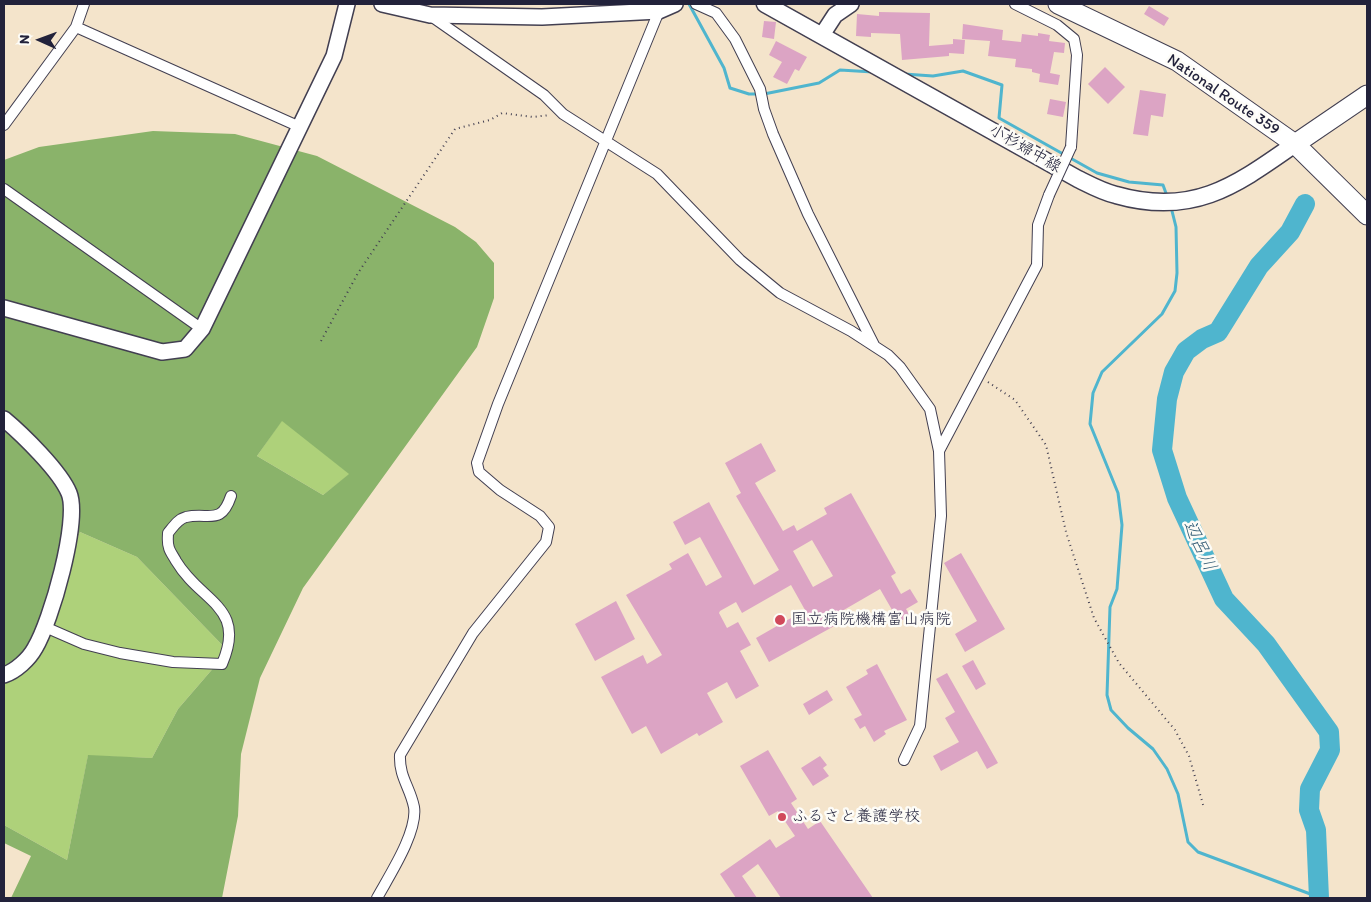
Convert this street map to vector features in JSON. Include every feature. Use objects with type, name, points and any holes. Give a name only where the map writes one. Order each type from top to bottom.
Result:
[{"type":"highway","name":"National Route 359","points":[[1058,4],[1178,61],[1295,144],[1367,215]]},
{"type":"highway","points":[[1295,144],[1367,95]]},
{"type":"main road","name":"小杉婦中線","points":[[765,4],[822,34],[1078,179],[1115,195],[1146,201],[1182,202],[1209,196],[1241,182],[1295,144]]},
{"type":"street","points":[[4,125],[76,27],[84,4]]},
{"type":"street","points":[[4,308],[162,352],[185,349],[202,330],[334,56],[347,4]]},
{"type":"street","points":[[382,4],[430,16],[542,17],[659,11],[674,4]]},
{"type":"street","points":[[696,4],[716,13],[735,40],[760,89],[764,109],[773,134],[808,214],[874,346]]},
{"type":"street","points":[[822,34],[834,15],[851,4]]},
{"type":"street","points":[[939,451],[977,375],[1037,265],[1038,226],[1070,147],[1077,55],[1074,39],[1058,25],[1015,4]]},
{"type":"street","points":[[377,898],[403,849],[412,823],[414,808],[399,769],[400,755],[473,633],[546,542],[549,527],[540,516],[500,490],[479,472],[478,463],[498,404],[659,11]]},
{"type":"street","points":[[430,16],[544,95],[563,114],[604,142],[657,174],[740,260],[780,293],[874,346],[900,367],[930,409],[939,451],[941,516],[920,726],[904,760]]},
{"type":"street","points":[[76,27],[300,127]]},
{"type":"street","points":[[4,188],[202,330]]},
{"type":"street","points":[[4,418],[57,473],[70,494],[72,516],[68,547],[45,627],[35,649],[25,661],[4,675]]},
{"type":"street","points":[[45,627],[84,644],[120,653],[173,662],[222,664],[228,650],[230,624],[224,613],[184,574],[169,548],[168,533],[179,520],[186,517],[214,517],[227,507],[231,496]]},
{"type":"path","points":[[321,341],[358,273],[455,129],[490,120],[502,113],[533,117],[563,114]]},
{"type":"path","points":[[977,375],[1015,400],[1046,445],[1066,532],[1094,618],[1119,663],[1172,726],[1189,756],[1204,808]]},
{"type":"green space","points":[[153,131],[235,134],[317,156],[455,227],[476,242],[494,263],[494,298],[477,347],[303,588],[260,678],[241,754],[238,816],[222,898],[11,898],[31,856],[4,843],[4,825],[67,860],[88,755],[152,758],[178,709],[228,651],[137,557],[80,532],[35,649],[4,681],[4,160],[39,147]],"holes":[[[282,421],[349,474],[323,495],[257,456]]]},
{"type":"green space","points":[[282,420],[350,474],[323,495],[257,456]]},
{"type":"green space","points":[[80,532],[137,557],[228,651],[178,709],[152,758],[88,756],[67,860],[4,825],[4,681],[35,649]]},
{"type":"building","points":[[1149,6],[1169,18],[1164,26],[1144,14]]},
{"type":"building","points":[[879,12],[930,13],[929,46],[953,44],[953,39],[965,40],[964,54],[949,53],[949,56],[902,60],[900,34],[871,33],[871,37],[856,36],[857,14],[879,16]]},
{"type":"building","points":[[764,21],[776,22],[774,39],[762,37]]},
{"type":"building","points":[[963,24],[1003,30],[1002,40],[1021,42],[1022,34],[1038,36],[1038,33],[1050,35],[1049,41],[1065,43],[1064,53],[1054,52],[1050,73],[1060,75],[1058,85],[1039,82],[1040,74],[1032,72],[1032,69],[1015,67],[1016,59],[988,56],[990,41],[962,39]]},
{"type":"building","points":[[776,41],[807,57],[799,71],[795,69],[787,84],[773,77],[782,62],[769,55]]},
{"type":"building","points":[[1105,67],[1125,87],[1108,104],[1088,84]]},
{"type":"building","points":[[1140,90],[1166,94],[1163,117],[1151,115],[1148,136],[1133,134]]},
{"type":"building","points":[[1050,99],[1066,102],[1063,117],[1047,114]]},
{"type":"building","points":[[761,443],[776,471],[755,483],[783,531],[794,525],[797,531],[827,514],[824,508],[851,493],[896,573],[891,576],[901,594],[910,589],[918,602],[906,609],[910,616],[899,622],[880,589],[842,611],[847,619],[769,662],[756,638],[805,610],[791,585],[742,613],[736,602],[720,611],[719,613],[727,628],[738,622],[751,645],[740,651],[759,686],[736,699],[727,682],[707,693],[723,722],[699,736],[697,733],[661,754],[646,726],[632,734],[601,677],[643,655],[647,664],[662,655],[626,595],[672,569],[669,564],[688,553],[706,586],[722,577],[700,537],[685,545],[673,522],[709,502],[754,585],[779,570],[736,496],[741,493],[725,463]],"holes":[[[812,540],[833,576],[813,587],[793,551]]]},
{"type":"building","points":[[961,553],[1005,629],[965,652],[955,634],[977,621],[944,563]]},
{"type":"building","points":[[616,601],[635,639],[595,661],[575,624]]},
{"type":"building","points":[[973,660],[986,684],[976,690],[962,666]]},
{"type":"building","points":[[877,664],[907,720],[884,731],[886,734],[874,742],[865,726],[860,729],[854,719],[862,715],[846,687],[868,674],[866,670]]},
{"type":"building","points":[[947,673],[998,763],[987,769],[977,751],[941,771],[933,756],[959,742],[945,718],[955,712],[936,679]]},
{"type":"building","points":[[827,690],[833,700],[809,715],[803,704]]},
{"type":"building","points":[[768,750],[797,799],[791,803],[808,829],[820,821],[873,898],[781,898],[758,864],[742,876],[757,898],[736,898],[720,874],[770,839],[776,848],[795,836],[778,811],[769,816],[740,766]]},
{"type":"building","points":[[820,756],[827,765],[823,768],[829,776],[813,786],[801,768]]},
{"type":"waterway","points":[[689,4],[724,68],[730,88],[749,94],[758,94]]},
{"type":"waterway","points":[[764,94],[819,83],[840,70],[873,72]]},
{"type":"waterway","points":[[904,74],[933,76],[963,71],[1002,85],[999,118],[1097,173],[1129,182],[1163,185],[1167,196]]},
{"type":"waterway","name":"辺呂川","points":[[1305,204],[1290,232],[1259,266],[1218,332],[1202,339],[1186,351],[1174,372],[1167,399],[1162,450],[1177,498],[1224,599],[1266,644],[1329,732],[1330,750],[1310,789],[1309,810],[1316,830],[1319,898]]},
{"type":"waterway","points":[[1171,207],[1176,227],[1177,273],[1175,291],[1162,314],[1102,372],[1093,393],[1090,424],[1118,493],[1122,525],[1117,589],[1110,607],[1107,695],[1111,710],[1128,728],[1153,749],[1167,769],[1178,794],[1188,842],[1198,852],[1321,898]]},
{"type":"place","name":"国立病院機構富山病院","points":[[780,620]]},
{"type":"place","name":"ふるさと養護学校","points":[[782,817]]}]
